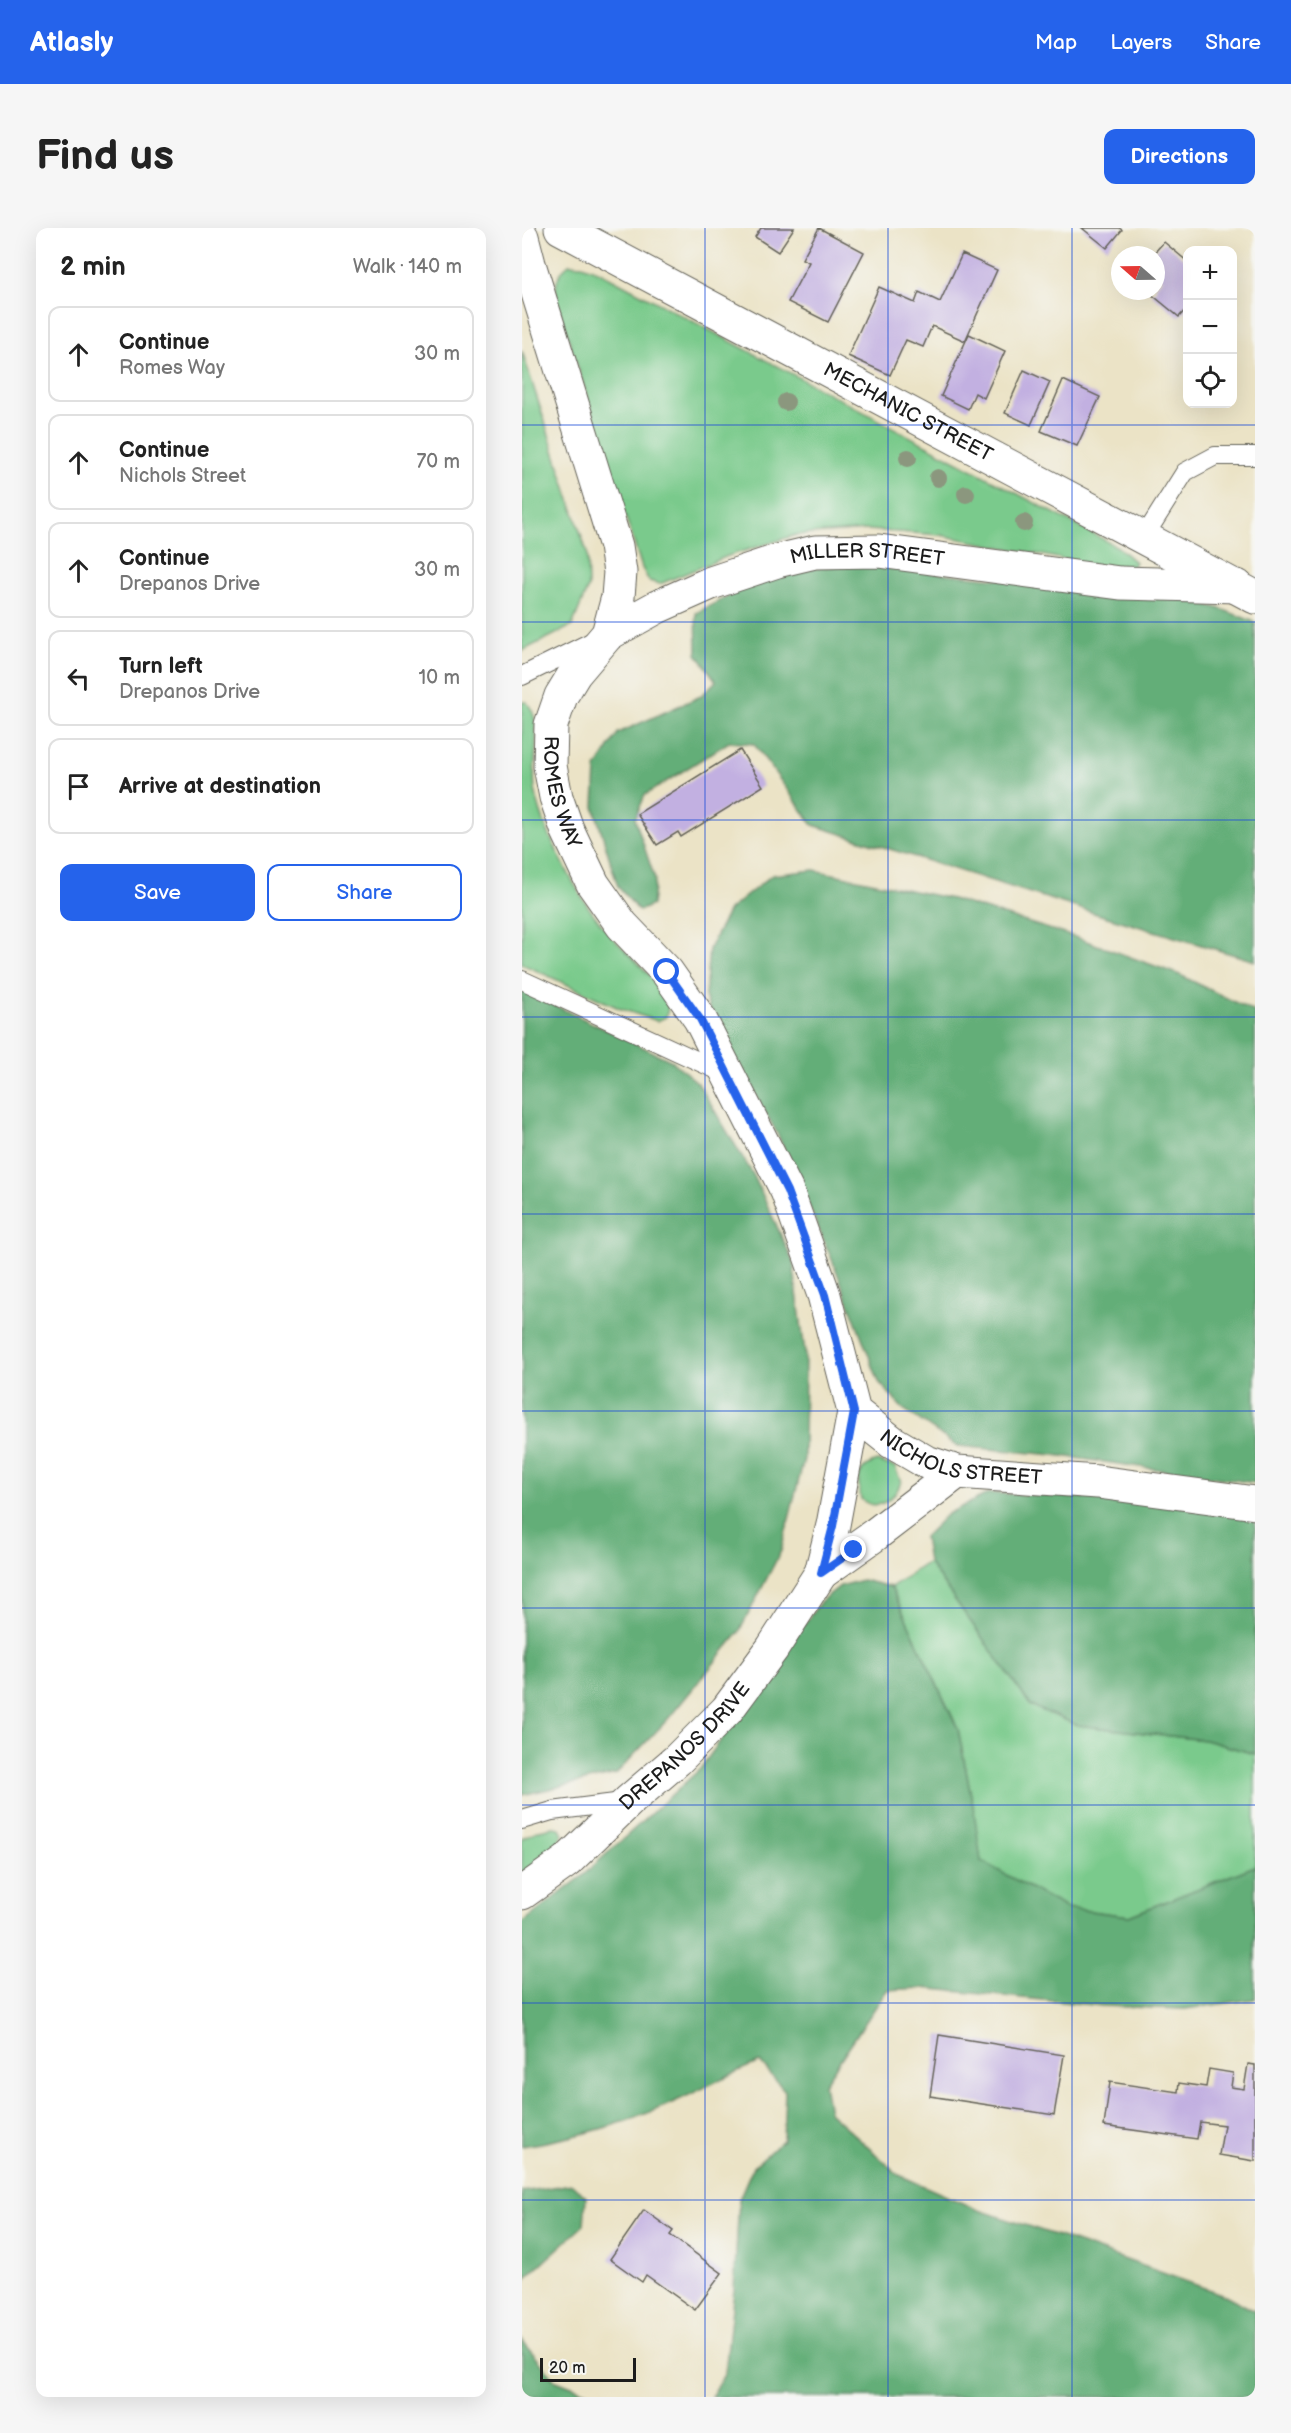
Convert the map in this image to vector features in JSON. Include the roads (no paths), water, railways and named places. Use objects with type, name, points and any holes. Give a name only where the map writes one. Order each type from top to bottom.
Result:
[{"type":"street","name":"MECHANIC STREET","points":[[561,228],[1246,591]]},
{"type":"street","name":"ROMES WAY","points":[[522,237],[616,546],[620,572],[618,597],[608,634],[575,673],[561,696],[551,725],[550,766],[556,797],[567,830],[593,884],[622,925],[678,986],[700,1019],[731,1076]]},
{"type":"street","name":"MILLER STREET","points":[[608,634],[657,607],[711,583],[777,561],[815,552],[879,551],[1120,583],[1246,591]]},
{"type":"street","points":[[731,1076],[787,1191],[810,1252],[825,1295],[854,1412]]},
{"type":"street","name":"NICHOLS STREET","points":[[854,1412],[892,1442],[926,1462],[957,1472],[1098,1482],[1255,1503]]},
{"type":"street","name":"DREPANOS DRIVE","points":[[522,1893],[567,1861],[629,1801],[677,1760],[727,1710],[772,1649],[821,1573],[833,1526],[854,1412]]},
{"type":"street","name":"DREPANOS DRIVE","points":[[821,1573],[957,1472]]},
{"type":"lane","points":[[1144,537],[1185,472],[1215,456],[1255,456]]},
{"type":"lane","name":"MILLER STREET","points":[[522,676],[608,634]]},
{"type":"lane","points":[[522,980],[731,1076]]},
{"type":"lane","points":[[522,1820],[552,1811],[629,1801]]}]
